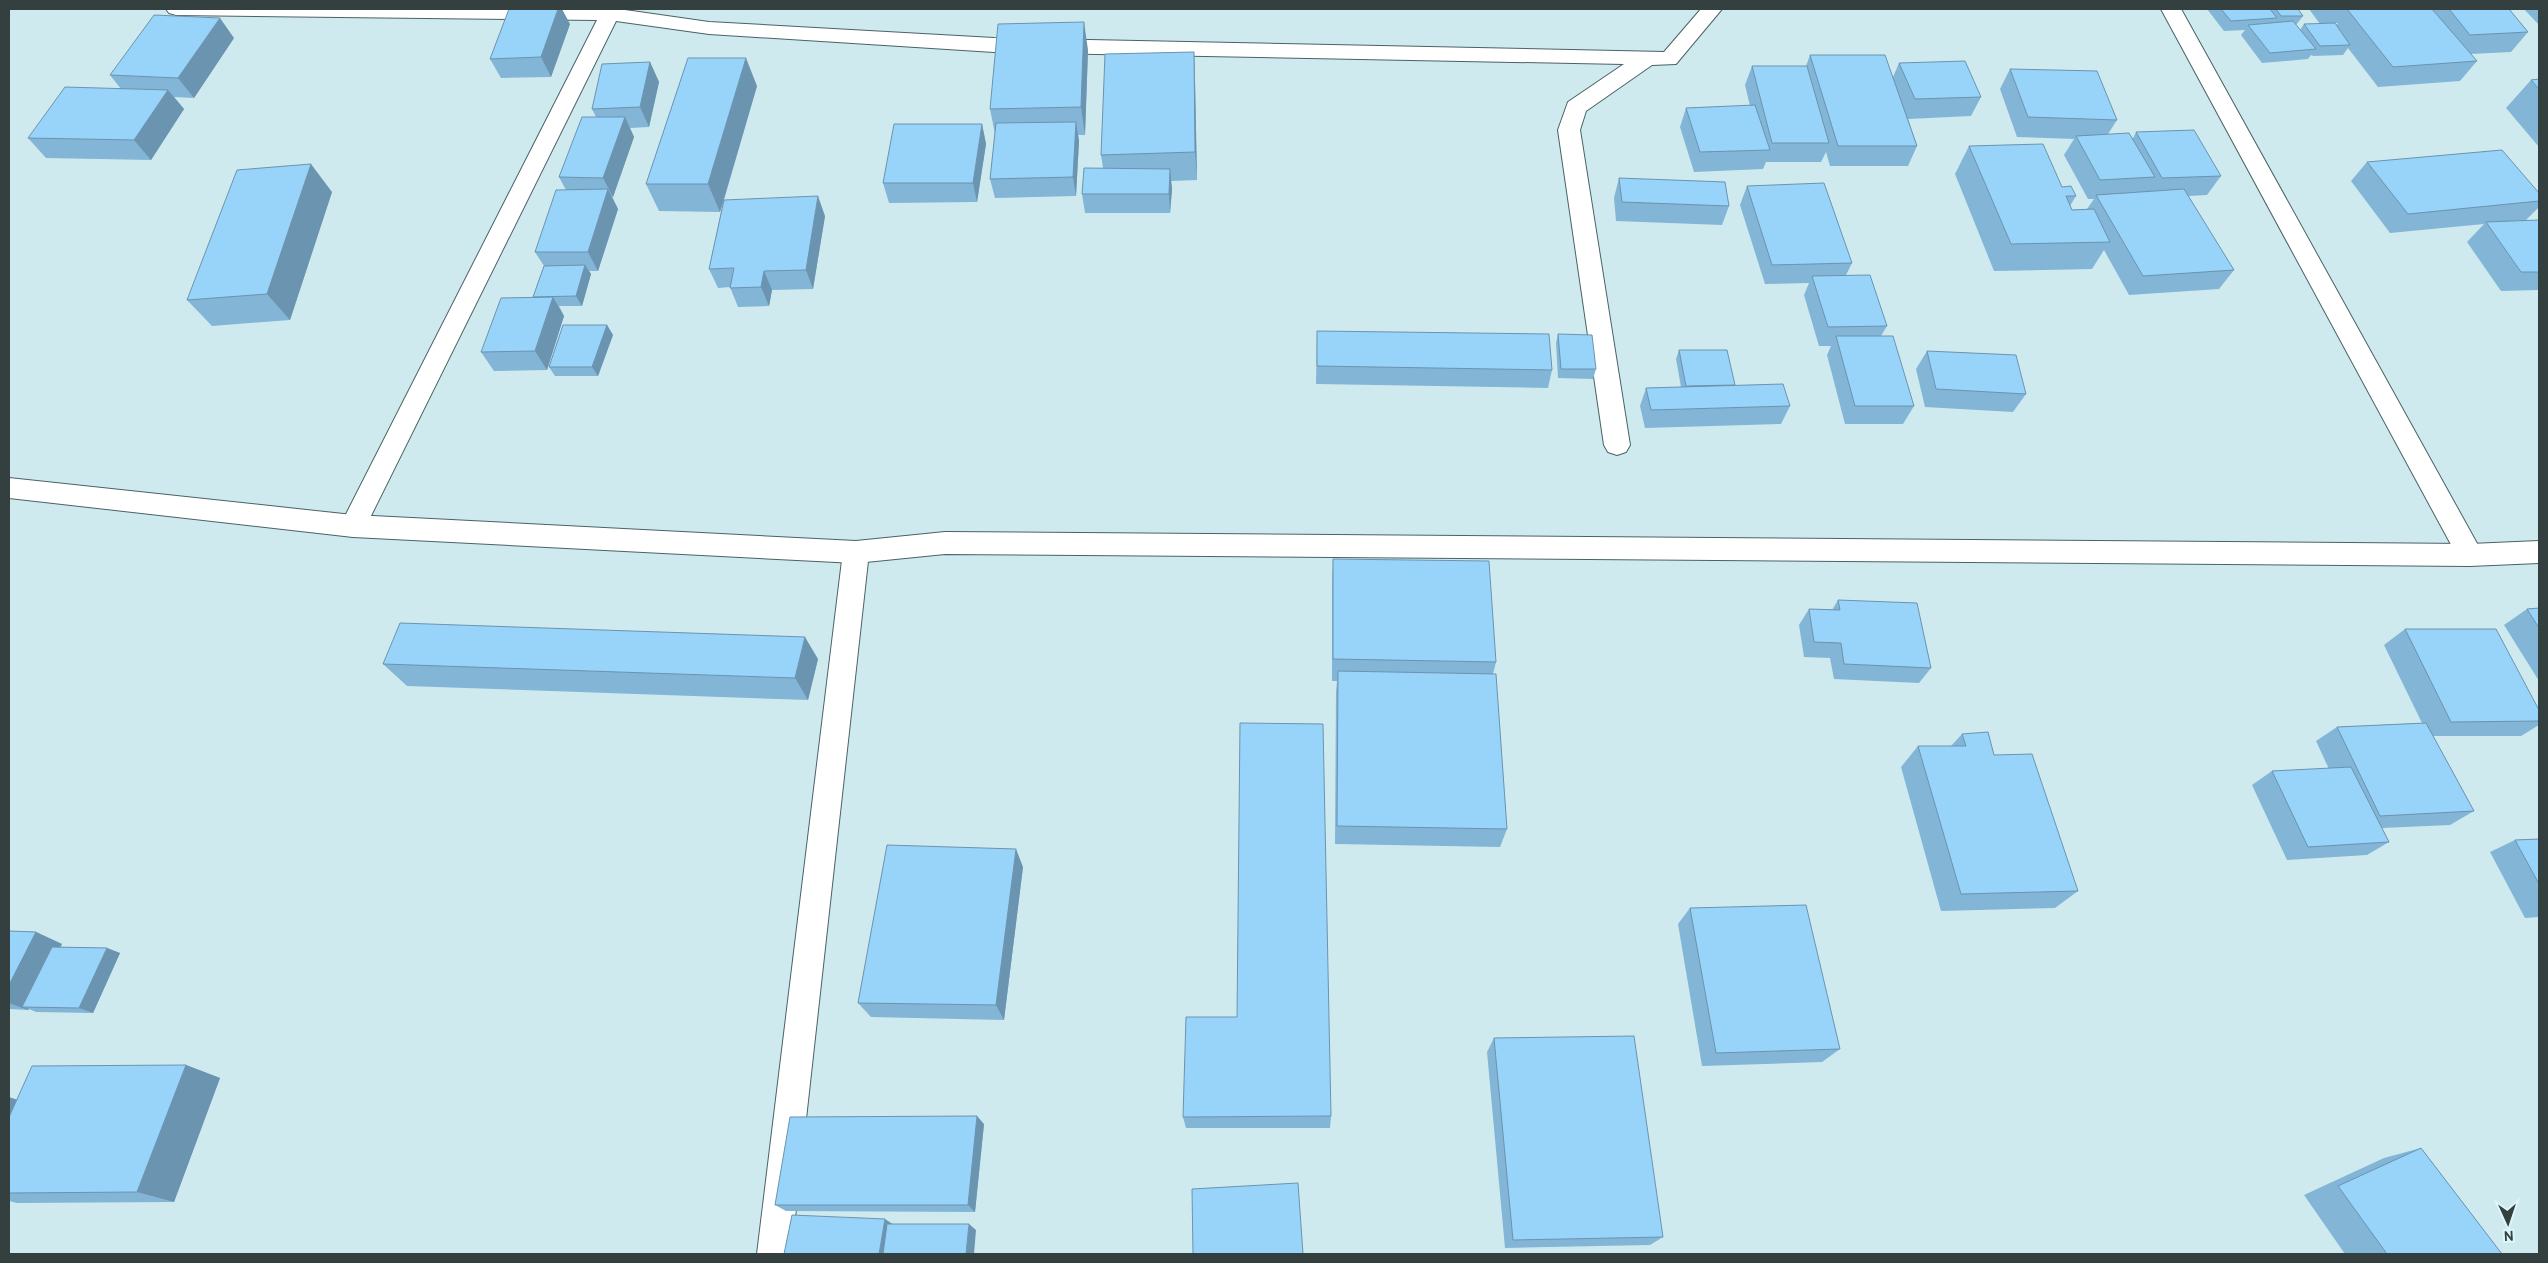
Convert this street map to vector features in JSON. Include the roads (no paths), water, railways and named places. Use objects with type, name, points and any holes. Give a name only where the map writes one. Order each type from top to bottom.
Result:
[{"type":"street","points":[[176,9],[610,14],[709,28],[994,45],[1669,59],[1712,9]]},
{"type":"street","points":[[2171,9],[2470,554]]},
{"type":"street","points":[[353,526],[610,14]]},
{"type":"street","points":[[1617,445],[1569,130],[1576,107],[1648,58]]},
{"type":"street","points":[[9,488],[353,526],[856,552],[945,543],[2470,554],[2539,552]]},
{"type":"street","points":[[774,1254],[856,552]]}]
